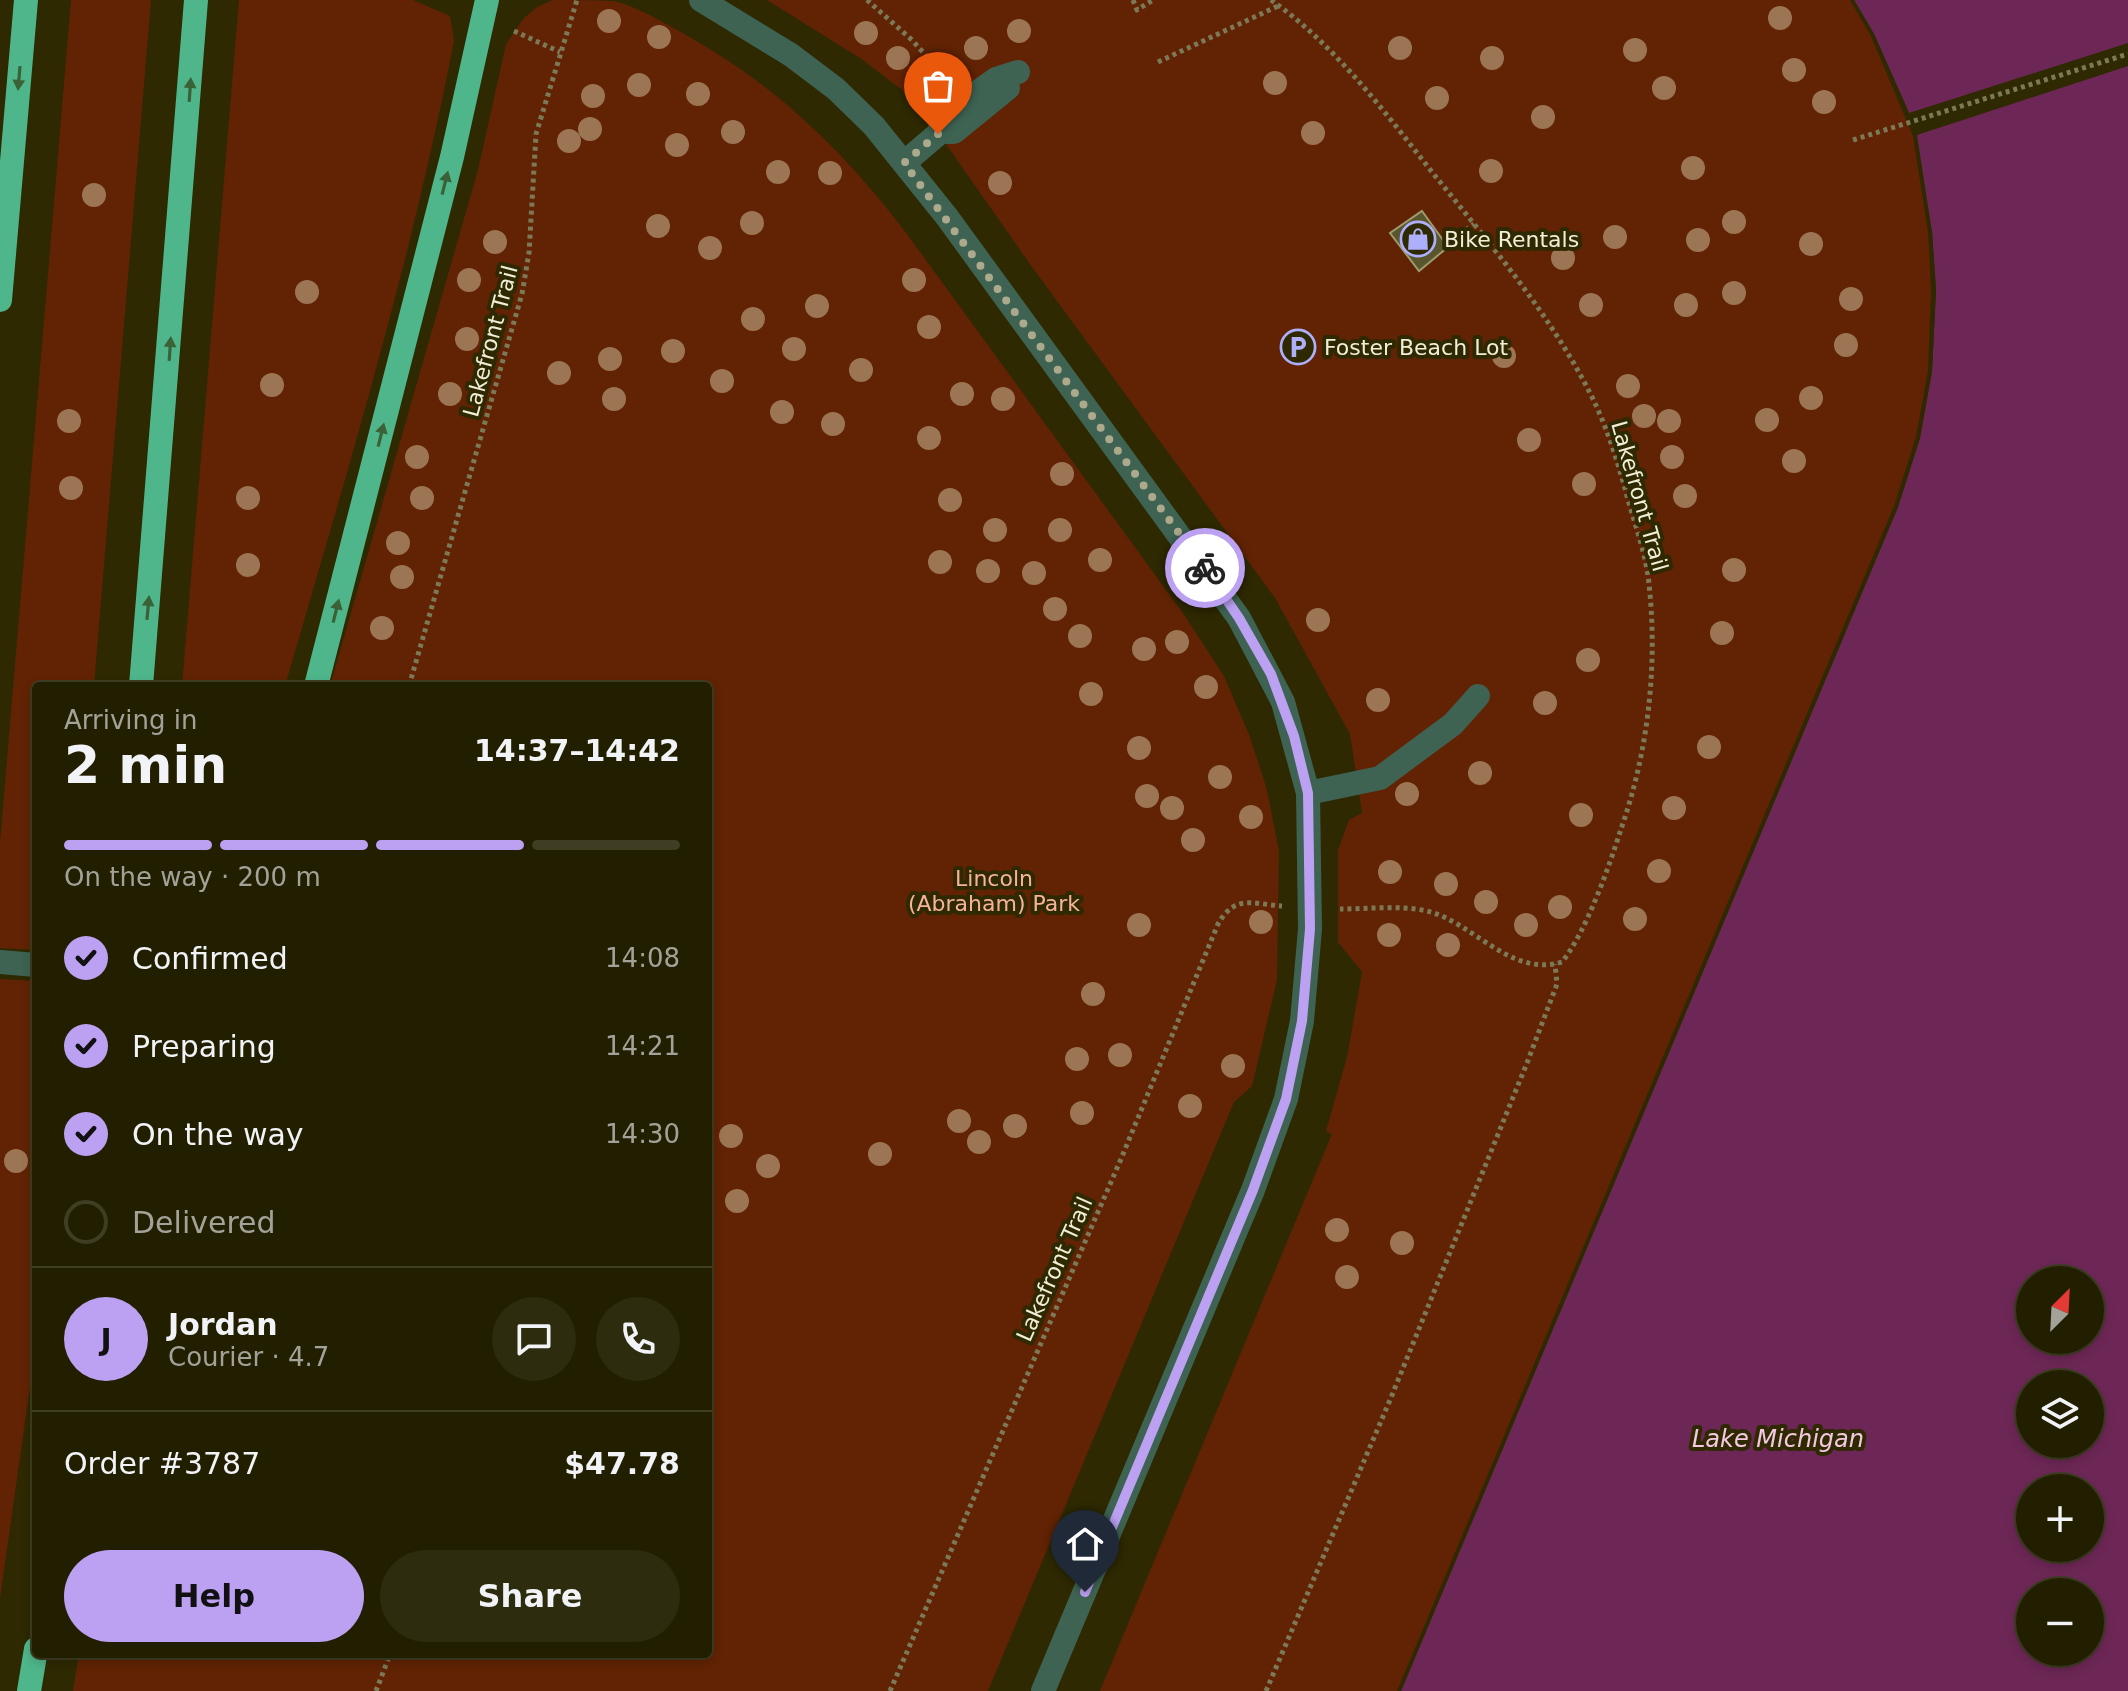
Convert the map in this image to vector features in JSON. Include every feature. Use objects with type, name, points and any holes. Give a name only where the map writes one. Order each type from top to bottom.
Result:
[{"type":"highway","points":[[0,300],[26,0]]},
{"type":"highway","points":[[141,682],[196,0]]},
{"type":"highway","points":[[317,682],[452,157],[487,0]]},
{"type":"highway","points":[[29,1691],[34,1658]]},
{"type":"lane","points":[[701,0],[791,55],[836,89],[874,126],[904,163],[1239,618],[1283,702],[1308,793],[1310,929],[1302,1021],[1286,1099],[1253,1190],[1043,1691]]},
{"type":"lane","points":[[904,163],[938,134]]},
{"type":"lane","points":[[1308,793],[1358,780]]},
{"type":"lane","points":[[0,962],[32,965]]},
{"type":"path","name":"Lakefront Trail","points":[[410,682],[522,294],[529,253],[536,134],[577,0]]},
{"type":"path","points":[[867,0],[912,40],[950,82]]},
{"type":"path","points":[[1133,0],[1137,10],[1153,0]]},
{"type":"path","name":"Lakefront Trail","points":[[1271,0],[1305,28],[1368,94],[1537,307],[1592,397],[1620,469],[1642,545],[1649,584],[1650,674],[1646,729],[1637,777],[1600,887],[1568,954],[1562,962],[1555,964]]},
{"type":"path","points":[[1158,62],[1278,6]]},
{"type":"path","points":[[514,31],[560,52]]},
{"type":"path","points":[[1853,140],[2128,54]]},
{"type":"path","points":[[1446,244],[1474,224]]},
{"type":"path","name":"Lakefront Trail","points":[[890,1691],[1121,1159],[1218,924],[1229,908],[1239,903],[1279,906]]},
{"type":"path","points":[[1266,1691],[1390,1400],[1557,984],[1555,964],[1539,966],[1517,959],[1431,912],[1338,909]]},
{"type":"path","points":[[376,1691],[388,1658]]},
{"type":"green space","points":[[71,0],[151,0],[94,682],[32,682],[32,950],[0,948],[0,843]]},
{"type":"green space","points":[[239,0],[413,0],[450,16],[454,41],[398,285],[286,682],[182,682]]},
{"type":"green space","name":"Lincoln (Abraham) Park","points":[[553,0],[614,1],[633,7],[719,55],[807,122],[859,175],[907,234],[1185,616],[1224,676],[1250,737],[1267,790],[1279,851],[1277,980],[1252,1086],[1234,1102],[988,1691],[73,1691],[78,1658],[712,1658],[712,682],[331,682],[478,170],[506,44],[524,18],[537,7]]},
{"type":"green space","points":[[767,0],[1854,0],[1909,113],[1932,232],[1932,371],[1920,438],[1898,507],[1401,1691],[1100,1691],[1332,1134],[1326,1131],[1347,1057],[1362,972],[1338,942],[1338,850],[1349,820],[1362,813],[1350,734],[1275,598],[1032,267],[915,100],[863,60]]},
{"type":"green space","points":[[0,979],[32,981],[32,1373],[0,1598]]},
{"type":"water","name":"Lake Michigan","points":[[1854,0],[2128,0],[2128,1691],[1401,1691],[1898,507],[1920,438],[1932,371],[1936,290],[1932,232],[1909,113],[1874,34]]},
{"type":"pier","points":[[1850,0],[1854,0],[1874,34],[1909,113],[2128,43],[2128,66],[1917,135],[1932,232],[1936,290],[1932,371],[1920,438],[1898,507],[1401,1691],[1397,1691],[1894,506],[1916,437],[1928,371],[1931,290],[1928,232],[1913,136],[1871,36]]},
{"type":"building","name":"Bike Rentals","points":[[1422,211],[1448,247],[1419,271],[1390,233]]},
{"type":"way so far","points":[[938,134],[904,163],[1205,568]]},
{"type":"place","name":"Bike Rentals","points":[[1418,239]]},
{"type":"place","name":"Foster Beach Lot","points":[[1298,347]]},
{"type":"route","points":[[1085,1592],[1265,1160],[1286,1099],[1302,1021],[1310,929],[1308,793],[1294,736],[1271,674],[1239,618],[1205,568]]}]
